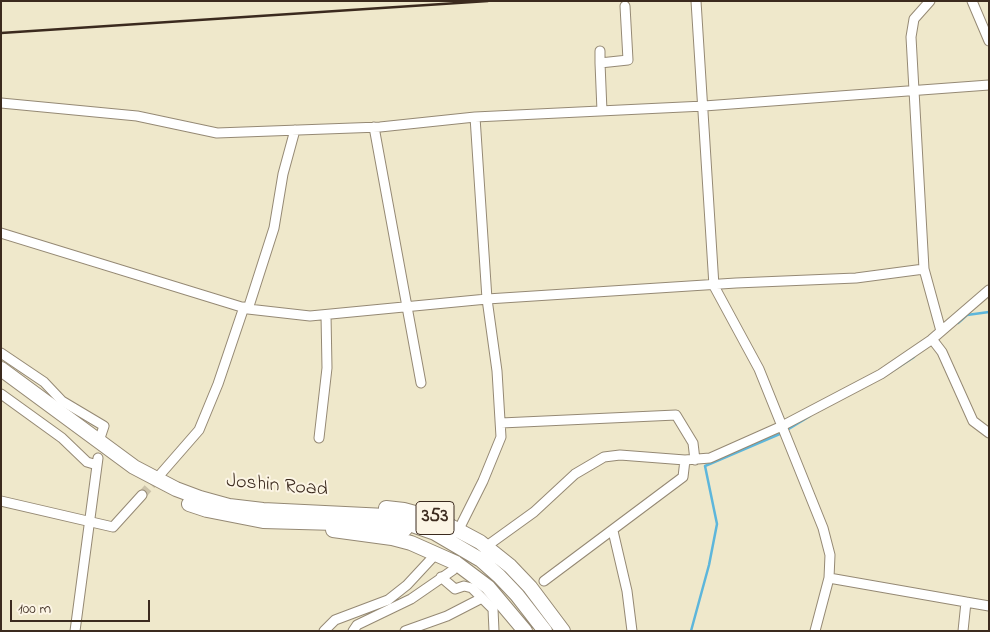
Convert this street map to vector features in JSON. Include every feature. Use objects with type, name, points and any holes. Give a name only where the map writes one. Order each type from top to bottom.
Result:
[{"type":"highway","name":"Joshin Road","points":[[1,369],[115,455],[149,476],[200,498],[263,515]]},
{"type":"highway","name":"Joshin Road","points":[[1,379],[143,482],[182,501],[207,510],[373,524],[410,530],[462,548],[499,576],[517,595],[545,631]]},
{"type":"highway","name":"353","points":[[263,515],[362,506],[404,510],[437,519],[480,542],[510,566],[530,587],[563,631]]},
{"type":"highway","name":"353","points":[[263,515],[392,538],[424,548],[456,563],[488,587],[525,631]]},
{"type":"street","points":[[696,1],[714,286],[760,369],[823,528],[830,555],[829,578],[815,631]]},
{"type":"street","points":[[930,1],[914,19],[911,26],[913,91],[924,269],[941,331]]},
{"type":"street","points":[[972,1],[989,42]]},
{"type":"street","points":[[600,63],[628,60],[625,6]]},
{"type":"street","points":[[600,51],[602,111]]},
{"type":"street","points":[[1,103],[137,116],[217,133],[374,128],[475,117],[704,106],[989,85]]},
{"type":"street","points":[[460,525],[501,437],[497,371],[487,299],[475,117]]},
{"type":"street","points":[[374,128],[421,383]]},
{"type":"street","points":[[158,477],[199,430],[218,384],[274,228],[283,174],[295,130]]},
{"type":"street","points":[[1,233],[246,308],[310,316],[487,299],[856,278],[924,269]]},
{"type":"street","points":[[491,543],[534,512],[575,474],[592,462],[620,455],[685,460],[710,458],[782,426],[881,374],[934,342],[941,331],[989,290]]},
{"type":"street","points":[[319,438],[327,368],[326,315]]},
{"type":"street","points":[[934,342],[973,421],[989,433]]},
{"type":"street","points":[[1,352],[44,382],[62,401],[104,426],[100,438]]},
{"type":"street","points":[[1,394],[62,438],[88,462],[97,461],[75,631]]},
{"type":"street","points":[[501,423],[676,415],[693,443],[695,460]]},
{"type":"street","points":[[544,581],[683,477],[685,460]]},
{"type":"street","points":[[1,501],[90,524],[113,527],[142,495]]},
{"type":"street","points":[[612,531],[627,592],[632,631]]},
{"type":"street","points":[[324,631],[335,620],[388,600],[407,585],[433,557]]},
{"type":"street","points":[[352,631],[357,625],[411,599],[453,570]]},
{"type":"street","points":[[441,577],[452,588],[458,589],[464,586],[472,588],[493,609],[494,631]]},
{"type":"street","points":[[829,578],[989,606]]},
{"type":"street","points":[[405,631],[447,616],[482,598]]},
{"type":"street","points":[[963,631],[966,602]]},
{"type":"waterway","points":[[958,323],[967,315],[989,312]]},
{"type":"waterway","points":[[883,377],[914,357]]},
{"type":"waterway","points":[[787,430],[810,416]]},
{"type":"waterway","points":[[691,631],[709,565],[717,524],[705,466],[782,433]]},
{"type":"tunnel","points":[[142,495],[158,477]]},
{"type":"railway","points":[[1,33],[488,1]]}]
